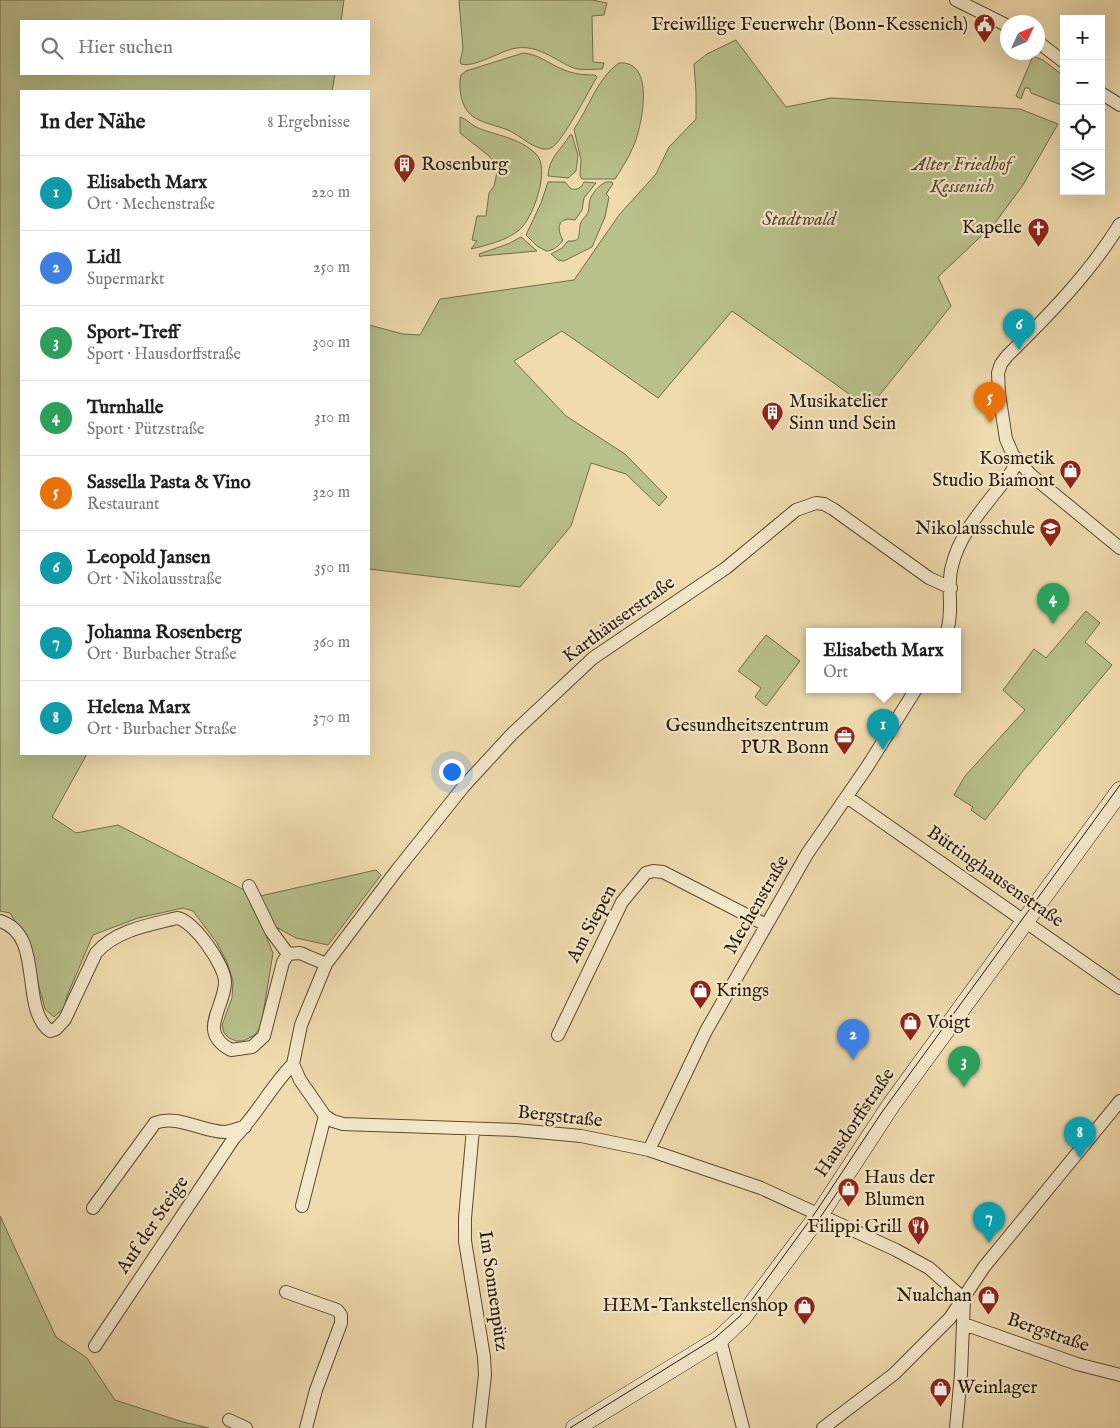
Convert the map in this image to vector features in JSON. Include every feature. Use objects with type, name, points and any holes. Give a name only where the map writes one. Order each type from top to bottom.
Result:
[{"type":"main road","name":"Hausdorffstraße","points":[[575,1428],[720,1338],[742,1318],[819,1215],[891,1105],[1120,791]]},
{"type":"street","points":[[956,0],[1000,22]]},
{"type":"street","points":[[1045,47],[1061,60]]},
{"type":"street","points":[[1105,96],[1120,105]]},
{"type":"street","points":[[1120,224],[1100,253],[1073,285],[1001,364],[998,373],[999,394],[1006,439],[1017,461],[1031,475],[1120,548]]},
{"type":"street","points":[[948,628],[951,611],[951,567],[961,541],[1012,471],[1017,461]]},
{"type":"street","name":"Karthäuserstraße","points":[[326,964],[464,786],[511,735],[593,658],[616,640],[726,568],[796,510],[816,503],[824,504],[929,578],[950,588]]},
{"type":"street","name":"Mechenstraße","points":[[649,1150],[706,1031],[807,854],[848,797],[913,693]]},
{"type":"street","name":"Büttinghausenstraße","points":[[848,797],[1120,988]]},
{"type":"street","name":"Am Siepen","points":[[558,1035],[622,902],[646,873],[653,870],[663,872],[766,925]]},
{"type":"street","points":[[249,886],[271,931],[288,954]]},
{"type":"street","points":[[0,921],[10,924],[25,945],[38,1015],[43,1026],[50,1031],[56,1029],[65,1019],[96,952],[103,944],[126,932],[177,918],[183,919],[200,935],[224,976],[225,983],[213,1026],[214,1034],[218,1041],[231,1050],[252,1047],[264,1036],[283,962],[288,954]]},
{"type":"street","points":[[288,954],[300,953],[326,964],[301,1025],[294,1064],[300,1080],[325,1116],[302,1206]]},
{"type":"street","name":"Auf der Steige","points":[[95,1346],[234,1138],[245,1127],[278,1079],[294,1064]]},
{"type":"street","points":[[823,1428],[894,1374],[936,1332],[964,1299],[984,1267],[1120,1101]]},
{"type":"street","name":"Bergstraße","points":[[325,1116],[332,1121],[343,1124],[516,1130],[581,1136],[649,1150],[761,1188],[896,1250],[929,1268],[964,1299]]},
{"type":"street","points":[[93,1208],[155,1123],[172,1121],[226,1132],[245,1127]]},
{"type":"street","name":"Im Sonnenpütz","points":[[473,1129],[465,1218],[471,1284],[484,1357],[485,1374],[479,1428]]},
{"type":"street","points":[[286,1292],[337,1310],[341,1314],[341,1323],[316,1390],[306,1428]]},
{"type":"street","points":[[956,1428],[964,1324],[964,1299]]},
{"type":"street","name":"Bergstraße","points":[[964,1324],[1077,1364],[1120,1375]]},
{"type":"street","points":[[720,1338],[742,1428]]},
{"type":"street","points":[[229,1420],[246,1428]]},
{"type":"green space","points":[[0,0],[344,0],[341,20],[20,20],[20,75],[335,75],[332,90],[20,90],[20,755],[86,755],[52,817],[76,833],[118,825],[248,892],[273,953],[260,1027],[255,1035],[243,1041],[236,1041],[224,1033],[222,1025],[232,998],[233,981],[227,962],[217,943],[193,911],[183,908],[138,918],[93,935],[67,996],[64,1008],[54,1017],[45,1009],[26,939],[10,913],[0,911]]},
{"type":"green space","points":[[459,0],[592,0],[607,3],[604,15],[592,16],[593,62],[604,63],[602,69],[571,67],[545,53],[524,48],[511,49],[467,65],[461,64],[463,49]]},
{"type":"green space","name":"Stadtwald","points":[[736,40],[786,107],[831,98],[1020,109],[1058,124],[1023,185],[995,223],[938,277],[951,306],[869,408],[732,311],[658,398],[562,331],[514,361],[566,416],[625,454],[667,497],[659,506],[626,474],[591,463],[571,526],[520,587],[370,569],[370,325],[403,334],[420,335],[440,299],[574,280],[619,215],[656,174],[669,147],[696,119],[694,64],[707,54]]},
{"type":"green space","points":[[523,53],[539,57],[568,71],[595,75],[597,77],[562,137],[551,148],[543,149],[536,147],[510,131],[475,118],[463,102],[460,91],[461,75],[466,71]]},
{"type":"green space","points":[[1031,60],[1043,60],[1060,73],[1060,104],[1031,93],[1029,88],[1025,88],[1021,99],[1016,96]]},
{"type":"green space","points":[[619,63],[631,65],[638,72],[642,82],[643,109],[637,136],[630,154],[615,179],[582,179],[580,176],[581,160],[574,129],[599,85],[611,69]]},
{"type":"green space","points":[[460,117],[476,127],[515,140],[529,148],[536,154],[542,170],[538,194],[524,225],[518,231],[496,242],[471,249],[477,241],[472,240],[477,216],[486,216],[489,193],[494,186],[498,168],[489,156],[460,133]]},
{"type":"green space","points":[[570,135],[572,135],[578,155],[576,171],[568,178],[548,176],[553,159]]},
{"type":"green space","points":[[548,182],[565,182],[571,189],[579,188],[584,182],[596,183],[584,198],[582,210],[575,220],[565,220],[560,224],[559,227],[563,240],[558,246],[546,251],[537,246],[526,235],[541,203]]},
{"type":"green space","points":[[606,182],[612,182],[613,184],[606,194],[609,197],[605,217],[592,247],[564,261],[558,260],[551,254],[562,248],[568,241],[577,239],[580,224],[589,209],[591,197],[598,187]]},
{"type":"green space","points":[[521,237],[537,251],[480,257],[479,254],[508,244]]},
{"type":"green space","points":[[1086,611],[1100,623],[1085,642],[1112,665],[1023,771],[985,820],[971,810],[973,807],[954,795],[965,776],[1025,710],[1003,690],[1034,649],[1046,658]]},
{"type":"green space","points":[[766,635],[800,661],[766,706],[755,697],[761,688],[738,671]]},
{"type":"green space","points":[[376,870],[381,875],[328,945],[296,938],[274,926],[260,896]]},
{"type":"green space","points":[[0,1216],[56,1337],[87,1358],[115,1400],[183,1422],[209,1428],[0,1428]]},
{"type":"tram line","points":[[570,1428],[715,1338],[740,1316],[815,1213],[882,1112],[1120,785]]},
{"type":"tram line","points":[[815,1225],[843,1184]]},
{"type":"place","name":"Freiwillige Feuerwehr (Bonn-Kessenich)","points":[[984,44]]},
{"type":"place","name":"Rosenburg","points":[[405,184]]},
{"type":"place","name":"Kapelle","points":[[1038,247]]},
{"type":"place","name":"Leopold Jansen","points":[[1019,350]]},
{"type":"place","name":"Sassella Pasta & Vino","points":[[990,423]]},
{"type":"place","name":"Musikatelier Sinn und Sein","points":[[773,432]]},
{"type":"place","name":"Kosmetik Studio Biamont","points":[[1071,489]]},
{"type":"place","name":"Nikolausschule","points":[[1051,548]]},
{"type":"place","name":"Turnhalle","points":[[1053,624]]},
{"type":"place","name":"Elisabeth Marx","points":[[883,750]]},
{"type":"place","name":"Gesundheitszentrum PUR Bonn","points":[[845,756]]},
{"type":"place","name":"Krings","points":[[700,1010]]},
{"type":"place","name":"Voigt","points":[[911,1042]]},
{"type":"place","name":"Lidl","points":[[853,1060]]},
{"type":"place","name":"Sport-Treff","points":[[964,1087]]},
{"type":"place","name":"Helena Marx","points":[[1080,1158]]},
{"type":"place","name":"Haus der Blumen","points":[[848,1208]]},
{"type":"place","name":"Johanna Rosenberg","points":[[989,1243]]},
{"type":"place","name":"Filippi Grill","points":[[918,1246]]},
{"type":"place","name":"Nualchan","points":[[988,1315]]},
{"type":"place","name":"HEM-Tankstellenshop","points":[[804,1325]]},
{"type":"place","name":"Weinlager","points":[[941,1407]]},
{"type":"park label","name":"Alter Friedhof Kessenich","points":[[962,176]]}]
